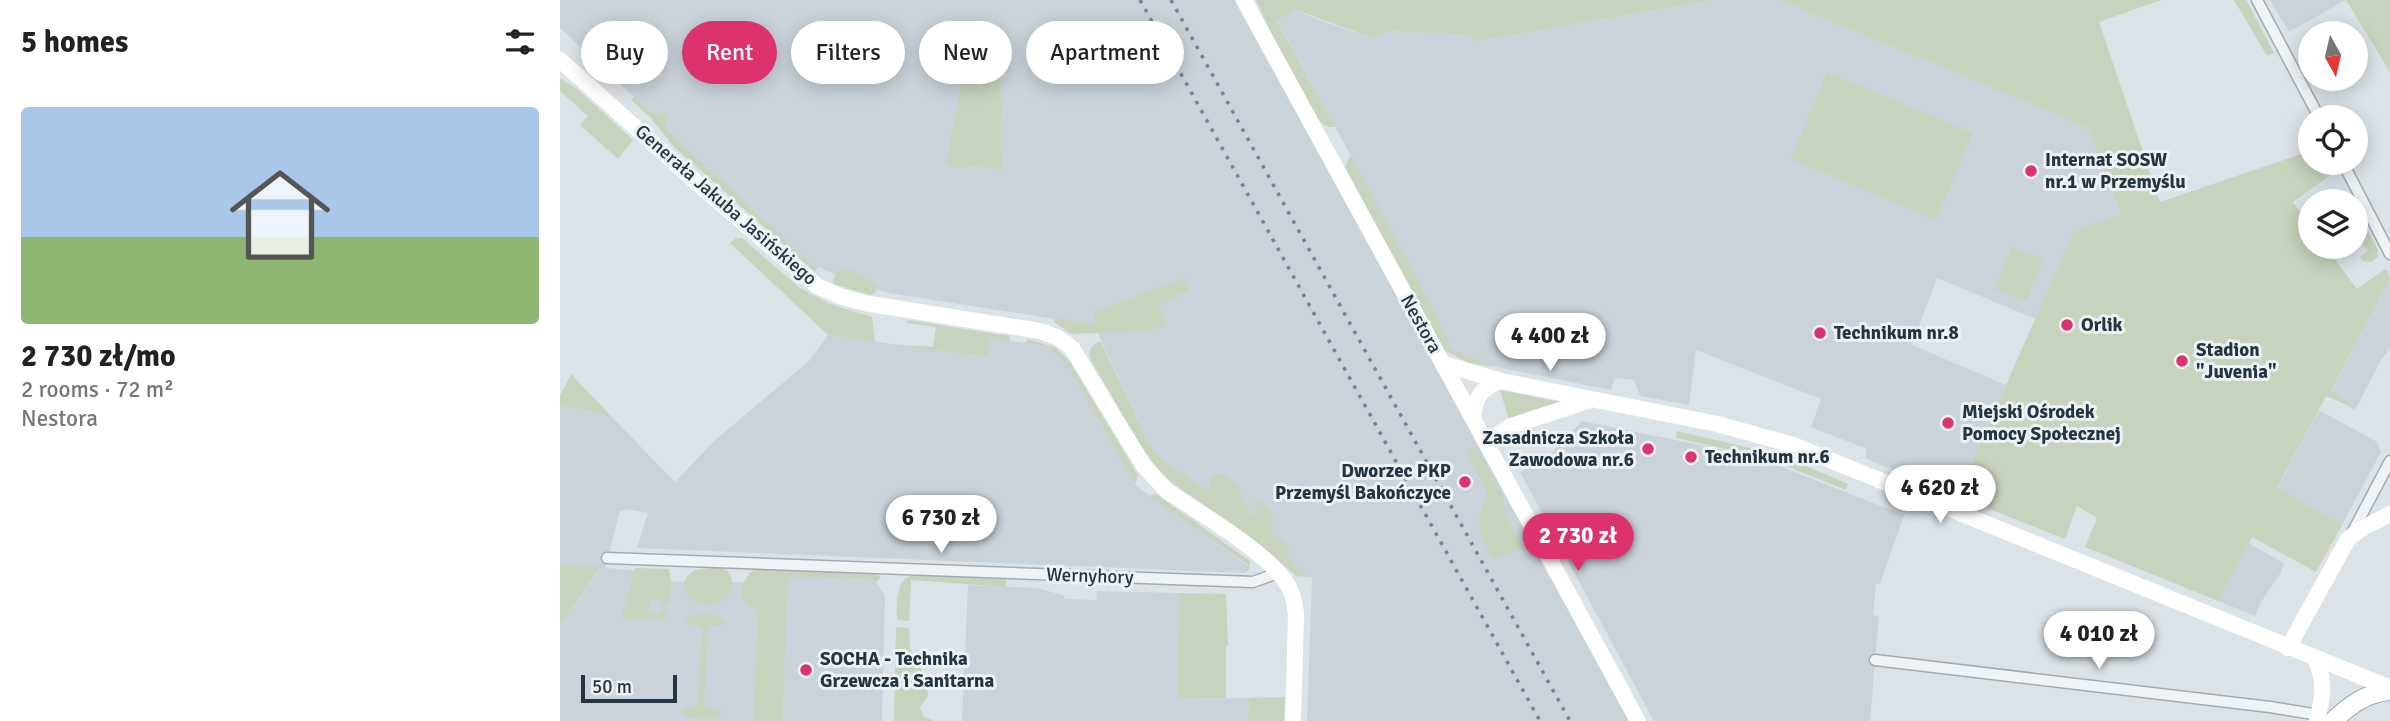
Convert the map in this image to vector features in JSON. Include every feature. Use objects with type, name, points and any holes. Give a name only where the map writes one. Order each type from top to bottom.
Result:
[{"type":"main road","points":[[2323,719],[2370,694],[2390,689]]},
{"type":"street","name":"Nestora","points":[[1244,0],[1638,721]]},
{"type":"street","points":[[2257,0],[2313,105]]},
{"type":"street","name":"Generała Jakuba Jasińskiego","points":[[560,60],[817,286],[842,297],[870,304],[1040,331],[1064,342],[1080,358],[1144,466],[1156,480],[1167,491],[1260,555],[1289,586],[1295,606],[1293,721]]},
{"type":"street","points":[[2349,175],[2390,254]]},
{"type":"street","points":[[1444,364],[1501,382],[1717,424],[1793,445],[2390,689]]},
{"type":"street","points":[[1473,418],[1474,402],[1482,390],[1501,382]]},
{"type":"street","points":[[1487,442],[1511,426],[1592,400]]},
{"type":"street","points":[[2288,648],[2390,461]]},
{"type":"street","points":[[2348,539],[2390,513]]},
{"type":"street","name":"Wernyhory","points":[[607,558],[1253,582],[1278,573]]},
{"type":"street","points":[[1875,660],[2270,707],[2323,719],[2323,680],[2315,658]]},
{"type":"street","points":[[2323,695],[2336,681],[2363,676]]},
{"type":"shaded area","points":[[560,0],[1234,0],[1632,721],[1307,721],[1312,578],[1215,495],[1161,458],[1147,439],[1094,325],[889,293],[851,282],[810,263],[664,128],[670,116],[650,112],[620,84],[668,84],[668,21],[581,21],[581,48],[560,28]],"holes":[[[919,21],[1012,21],[1012,84],[1000,84],[1002,168],[971,166],[993,84],[919,84]]]},
{"type":"shaded area","points":[[1714,0],[1778,0],[2074,121],[2076,125],[2086,126],[2121,216],[2074,231],[2036,319],[1937,278],[1912,345],[2006,385],[1957,496],[1865,458],[1867,449],[1811,427],[1821,399],[1696,350],[1689,405],[1640,396],[1634,380],[1615,378],[1611,390],[1496,367],[1452,349],[1436,313],[1277,20],[1296,10],[1373,38],[1388,31],[1472,35],[1473,42]]},
{"type":"shaded area","points":[[2270,0],[2346,0],[2309,21],[2298,21],[2298,27],[2289,32]]},
{"type":"shaded area","points":[[2390,278],[2390,349],[2381,360],[2355,410],[2348,402],[2331,392]]},
{"type":"shaded area","points":[[828,335],[986,357],[989,338],[1047,346],[1068,366],[1135,485],[1248,566],[1245,573],[637,548],[648,513],[627,509],[620,511],[605,568],[660,572],[671,581],[679,582],[729,575],[732,582],[744,582],[748,575],[874,579],[885,596],[882,721],[560,721],[560,625],[601,568],[560,566],[560,405],[611,416],[675,482],[714,441],[809,361]]},
{"type":"shaded area","points":[[2319,410],[2377,442],[2381,452],[2342,525],[2277,489]]},
{"type":"shaded area","points":[[1582,421],[1769,462],[1904,515],[1880,584],[1876,584],[1873,615],[1879,616],[1870,721],[1654,721],[1520,472],[1549,455]]},
{"type":"shaded area","points":[[2248,543],[2284,563],[2255,616],[2218,601]]},
{"type":"shaded area","points":[[968,585],[1037,588],[1063,595],[1065,599],[1096,600],[1097,591],[1179,593],[1177,699],[1249,698],[1248,721],[962,721]]},
{"type":"green space","points":[[1256,0],[1714,0],[1472,42],[1472,35],[1388,31],[1373,38],[1296,10],[1277,21],[1335,127],[1328,127],[1319,121]]},
{"type":"green space","name":"Stadion \"Juvenia\"","points":[[1778,0],[2161,0],[2099,22],[2160,202],[2298,155],[2298,175],[2330,175],[2311,189],[2298,189],[2298,198],[2293,202],[2298,209],[2298,259],[2335,259],[2357,289],[2384,270],[2387,270],[2390,278],[2331,391],[2348,402],[2349,406],[2326,396],[2277,488],[2342,525],[2316,572],[2252,537],[2218,601],[2085,547],[2097,518],[2077,506],[2065,539],[1957,496],[2074,231],[2121,215],[2086,126],[2076,125],[2073,121]]},
{"type":"green space","points":[[2234,0],[2246,0],[2274,53],[2267,56]]},
{"type":"green space","points":[[2346,0],[2390,0],[2390,72],[2368,36],[2368,21],[2359,21]]},
{"type":"green space","points":[[1827,72],[1973,133],[1936,220],[1791,159]]},
{"type":"green space","points":[[560,78],[577,89],[633,140],[618,159],[580,125],[588,116],[560,91]]},
{"type":"green space","points":[[961,84],[1001,84],[1002,169],[971,166],[958,168],[946,165]]},
{"type":"green space","points":[[634,97],[650,112],[670,115],[665,128],[810,263],[818,267],[815,272],[673,146],[651,118],[631,100]]},
{"type":"green space","points":[[1351,155],[1436,313],[1452,349],[1496,367],[1468,363],[1443,349],[1345,167]]},
{"type":"green space","points":[[2368,230],[2378,250],[2378,257],[2371,262],[2362,259],[2368,259]]},
{"type":"green space","points":[[736,238],[742,238],[800,288],[830,304],[872,317],[875,342],[828,335],[730,243]]},
{"type":"green space","points":[[2012,247],[2043,259],[2026,301],[1995,289]]},
{"type":"green space","points":[[847,268],[874,283],[877,286],[876,292],[870,295],[834,284],[837,271]]},
{"type":"green space","points":[[1184,279],[1189,290],[1158,306],[1167,325],[1150,331],[1071,334],[1054,322],[1055,318],[1094,324],[1094,311]]},
{"type":"green space","points":[[908,320],[1009,336],[1010,341],[990,339],[987,357],[890,344],[933,347],[936,327],[907,323]]},
{"type":"green space","points":[[1028,339],[1056,348],[1070,362],[1138,475],[1135,485],[1068,366],[1047,346],[1025,343]]},
{"type":"green space","points":[[1101,342],[1147,439],[1161,458],[1209,491],[1209,481],[1215,474],[1224,474],[1239,486],[1241,498],[1251,514],[1256,515],[1255,503],[1261,502],[1271,516],[1271,532],[1289,547],[1287,556],[1309,577],[1296,576],[1269,552],[1163,476],[1137,441],[1090,358],[1091,347]]},
{"type":"green space","points":[[571,374],[611,416],[560,405],[560,396]]},
{"type":"green space","points":[[1500,390],[1562,402],[1509,420]]},
{"type":"green space","points":[[1677,431],[1754,449],[1753,455],[1676,438]]},
{"type":"green space","points":[[1476,446],[1503,495],[1505,514],[1524,548],[1493,559],[1479,527],[1488,494],[1465,451]]},
{"type":"green space","points":[[1769,454],[1848,484],[1846,490],[1766,458]]},
{"type":"green space","points":[[1156,494],[1250,561],[1249,570],[1245,573],[1248,565],[1149,496]]},
{"type":"green space","points":[[560,566],[601,567],[560,625]]},
{"type":"green space","points":[[635,568],[669,569],[669,605],[661,605],[661,599],[649,599],[649,614],[661,614],[661,609],[669,609],[664,620],[621,619]]},
{"type":"green space","points":[[754,569],[875,574],[881,577],[876,582],[874,579],[788,577],[782,721],[754,721],[758,610],[746,603],[742,593],[745,580]]},
{"type":"green space","points":[[696,570],[727,570],[732,580],[732,589],[727,597],[710,604],[691,599],[684,589],[687,576]]},
{"type":"green space","points":[[913,575],[1006,579],[1006,587],[911,580],[909,621],[897,620],[900,587],[902,582]]},
{"type":"green space","points":[[1179,593],[1226,594],[1226,698],[1177,699]]},
{"type":"green space","points":[[701,614],[718,616],[726,621],[722,626],[708,626],[704,707],[721,710],[720,716],[714,719],[688,718],[682,710],[698,707],[702,626],[687,624],[684,617]]},
{"type":"green space","points":[[896,627],[909,628],[910,647],[925,677],[928,696],[920,707],[923,716],[934,721],[894,721]]},
{"type":"green space","points":[[1285,697],[1284,721],[1248,721],[1249,698]]},
{"type":"railway","points":[[1140,0],[1540,721]]},
{"type":"railway","points":[[1171,0],[1570,721]]},
{"type":"place","name":"Internat SOSW nr.1 w Przemyślu","points":[[2031,171]]},
{"type":"place","name":"Orlik","points":[[2067,325]]},
{"type":"place","name":"Technikum nr.8","points":[[1820,333]]},
{"type":"place","name":"Stadion \"Juvenia\"","points":[[2182,361]]},
{"type":"place","name":"Miejski Ośrodek Pomocy Społecznej","points":[[1948,423]]},
{"type":"place","name":"Zasadnicza Szkoła Zawodowa nr.6","points":[[1648,449]]},
{"type":"place","name":"Technikum nr.6","points":[[1691,457]]},
{"type":"place","name":"Dworzec PKP Przemyśl Bakończyce","points":[[1465,482]]},
{"type":"place","name":"SOCHA - Technika Grzewcza i Sanitarna","points":[[806,670]]}]
